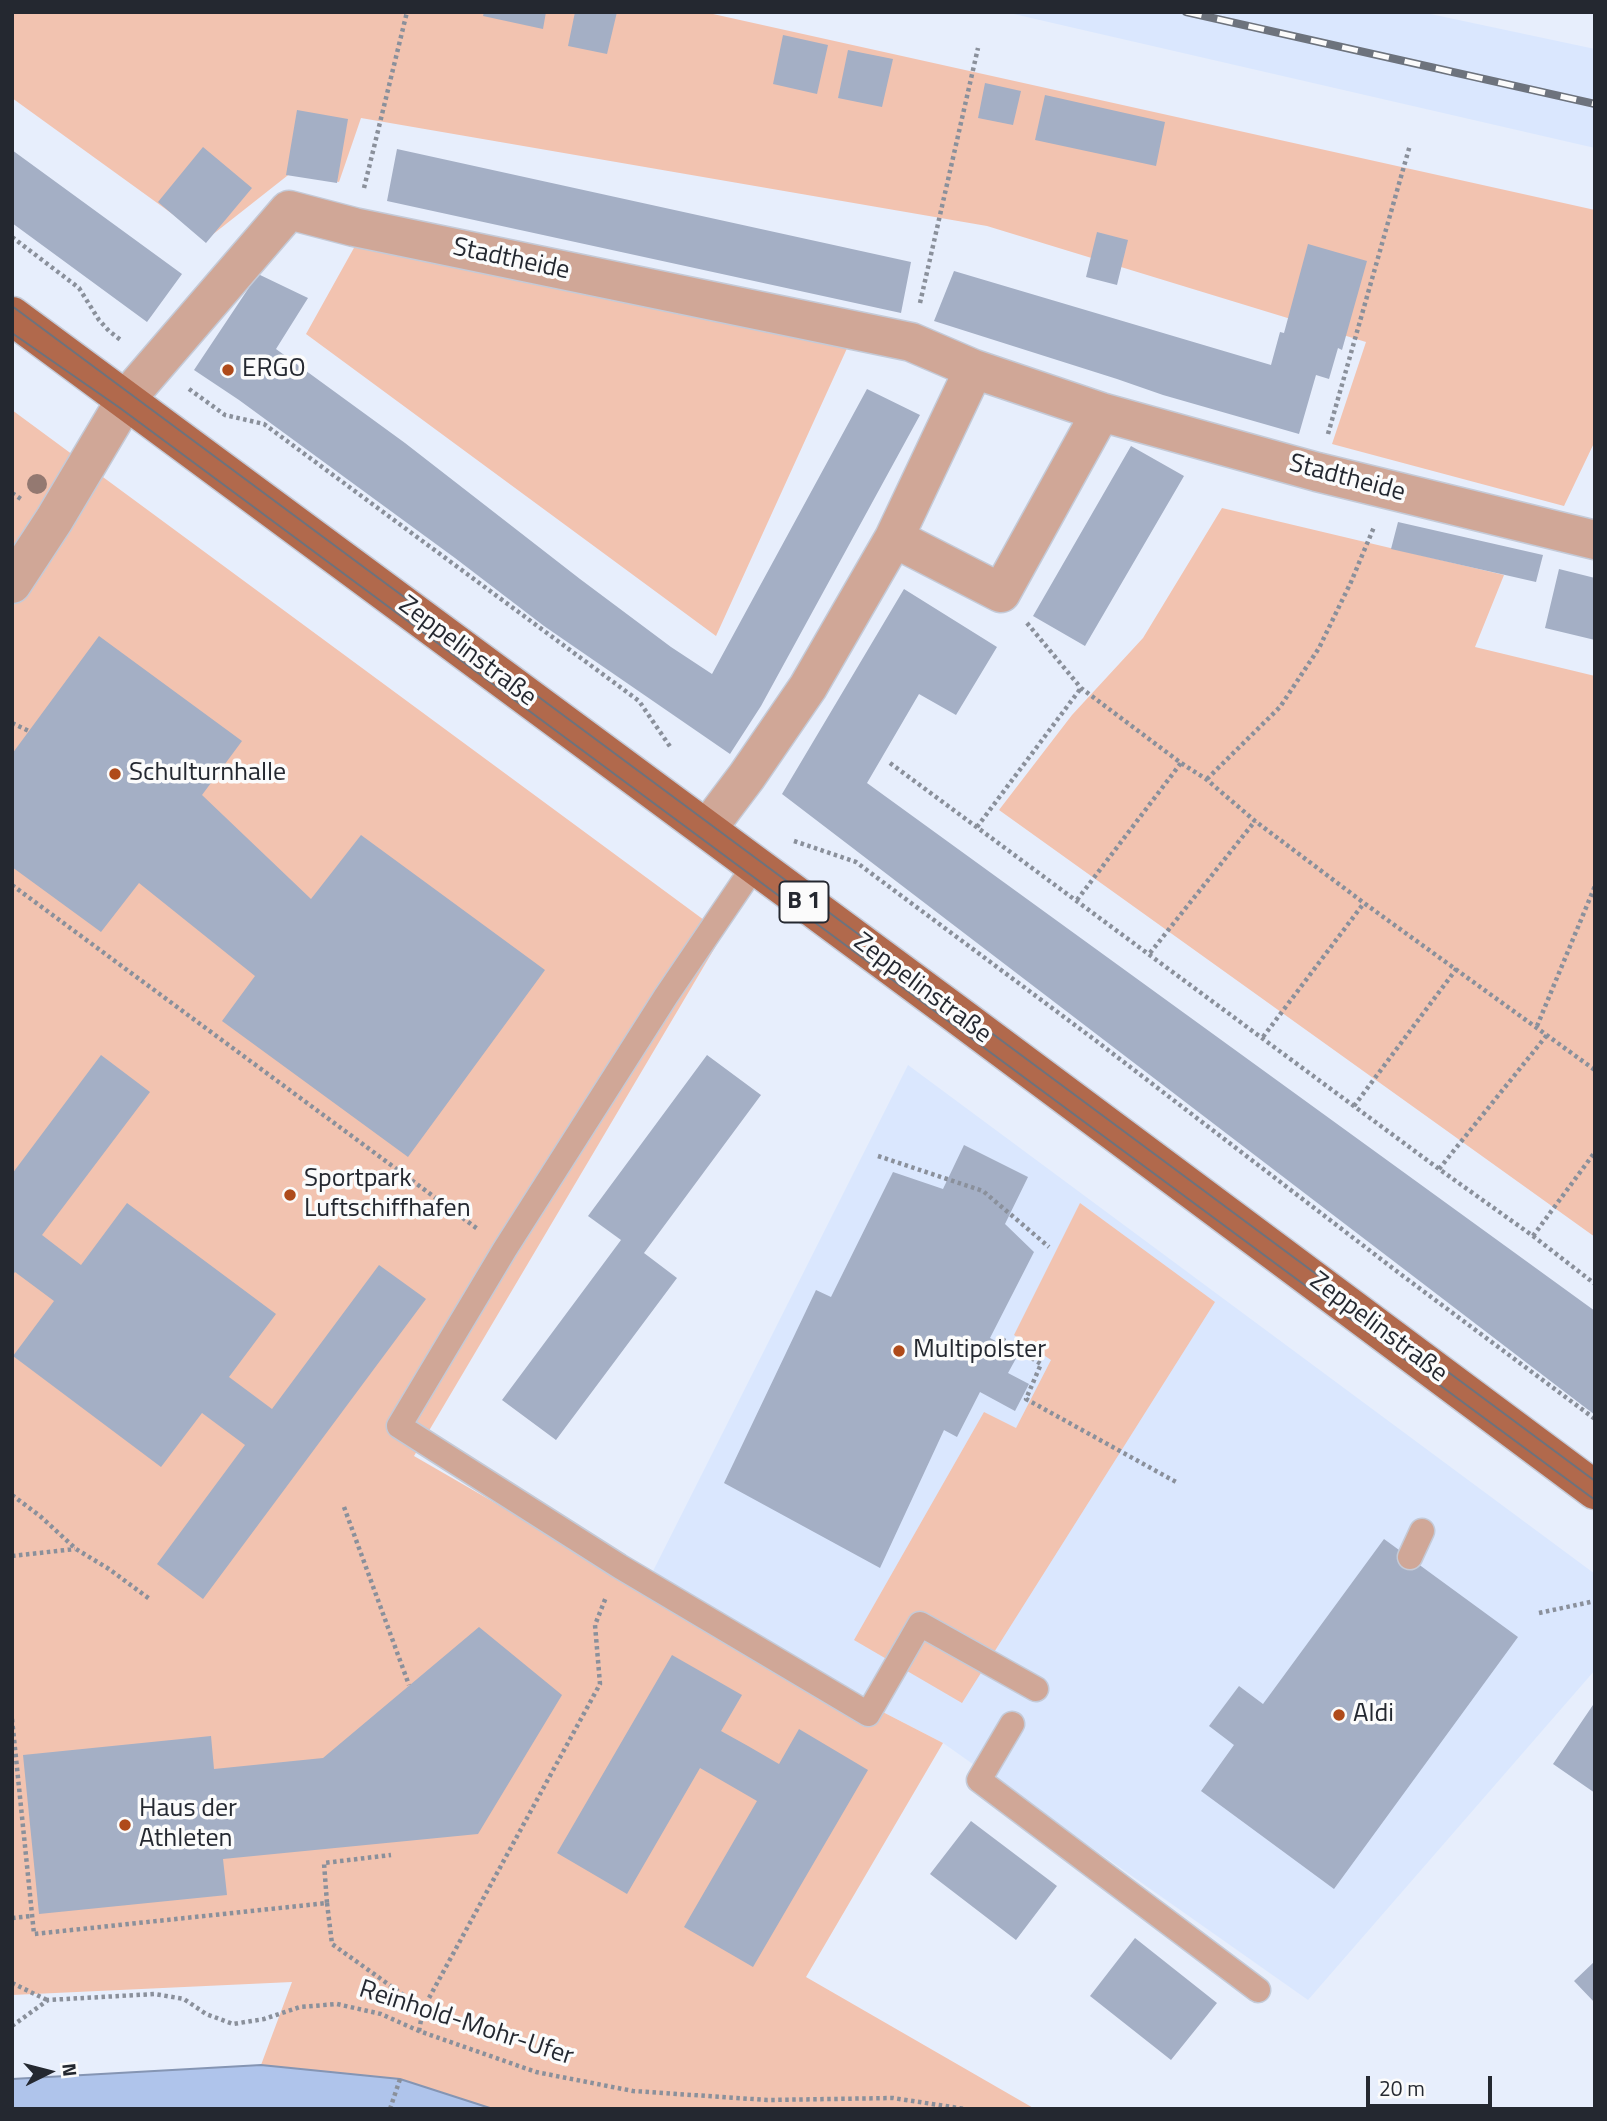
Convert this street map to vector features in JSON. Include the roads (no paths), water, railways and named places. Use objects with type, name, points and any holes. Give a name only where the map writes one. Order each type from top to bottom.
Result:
[{"type":"main road","name":"Zeppelinstraße","points":[[12,316],[1595,1490]]},
{"type":"street","name":"Stadtheide","points":[[12,584],[54,520],[126,399],[289,210],[354,227],[911,342],[974,369],[1101,412],[1390,491],[1595,540]]},
{"type":"street","points":[[707,829],[808,687],[894,538],[974,369]]},
{"type":"street","points":[[894,538],[1001,593],[1101,412]]},
{"type":"lane","points":[[755,865],[666,996],[505,1249],[400,1426],[619,1566],[868,1714],[920,1623],[1036,1689]]},
{"type":"lane","points":[[1410,1557],[1422,1531]]},
{"type":"lane","points":[[1012,1724],[979,1780],[1258,1990]]},
{"type":"water","points":[[261,2065],[400,2079],[493,2109],[12,2109],[12,2079]]},
{"type":"tram line","points":[[12,306],[1595,1481]]},
{"type":"tram line","points":[[12,333],[120,408],[1595,1500]]},
{"type":"railway","points":[[1186,12],[1595,104]]},
{"type":"place","name":"ERGO","points":[[228,370]]},
{"type":"place","name":"Schulturnhalle","points":[[115,774]]},
{"type":"place","name":"Sportpark Luftschiffhafen","points":[[290,1195]]},
{"type":"place","name":"Multipolster","points":[[899,1351]]},
{"type":"place","name":"Aldi","points":[[1339,1715]]},
{"type":"place","name":"Haus der Athleten","points":[[125,1825]]}]
